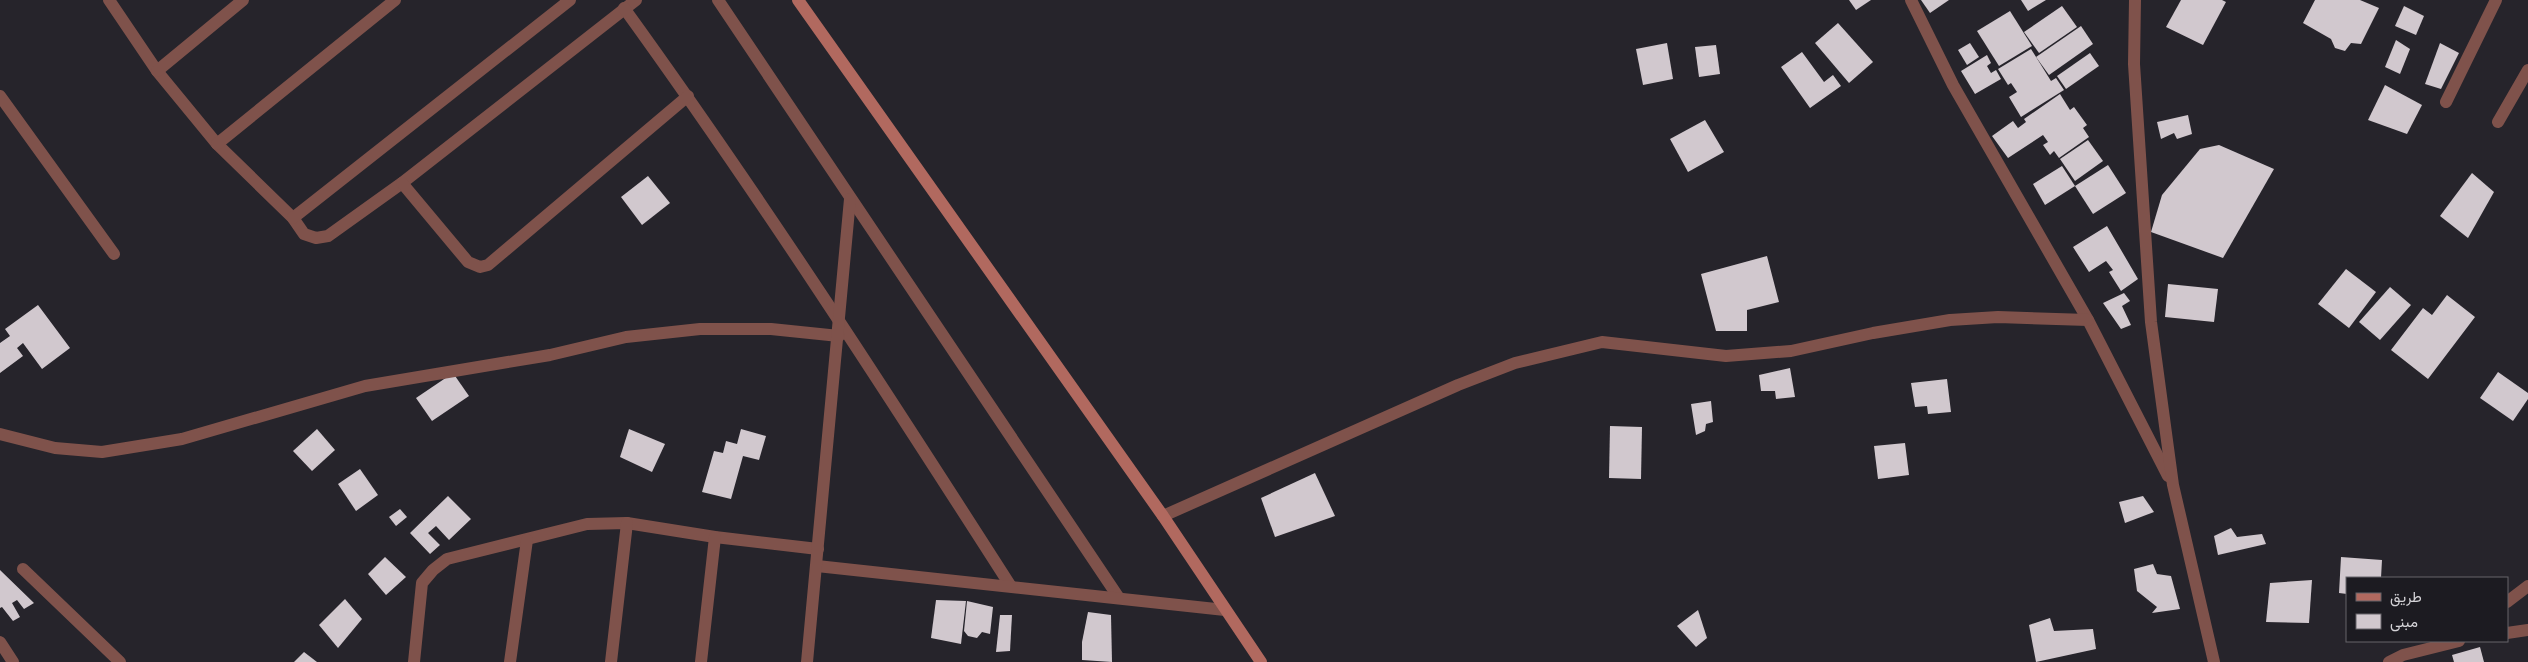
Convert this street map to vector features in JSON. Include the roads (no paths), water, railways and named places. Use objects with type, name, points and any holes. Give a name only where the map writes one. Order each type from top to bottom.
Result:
[{"type":"main road","points":[[798,0],[1163,516],[1261,662]]},
{"type":"street","points":[[109,0],[157,71],[217,144],[293,218],[304,234],[316,238],[328,236],[402,183],[636,0]]},
{"type":"street","points":[[157,71],[243,0]]},
{"type":"street","points":[[217,144],[395,0]]},
{"type":"street","points":[[293,218],[570,0]]},
{"type":"street","points":[[718,0],[1119,598]]},
{"type":"street","points":[[1911,0],[1953,85],[2088,320],[2172,485]]},
{"type":"street","points":[[2135,0],[2134,64],[2151,322],[2172,485],[2214,662]]},
{"type":"street","points":[[2446,102],[2496,0]]},
{"type":"street","points":[[624,8],[688,96],[840,321],[1010,585]]},
{"type":"street","points":[[2498,122],[2528,70]]},
{"type":"street","points":[[0,96],[114,254]]},
{"type":"street","points":[[402,183],[468,262],[480,267],[488,265],[688,96]]},
{"type":"street","points":[[808,662],[850,199]]},
{"type":"street","points":[[1163,516],[1466,382],[1515,363],[1602,342],[1726,356],[1791,351],[1874,333],[1950,320],[1998,317],[2088,320]]},
{"type":"street","points":[[0,434],[55,448],[102,452],[182,440],[365,386],[550,355],[626,338],[700,329],[771,329],[839,336]]},
{"type":"street","points":[[414,662],[422,583],[433,570],[447,559],[587,524],[627,523],[715,537],[818,549]]},
{"type":"street","points":[[611,662],[627,523]]},
{"type":"street","points":[[701,662],[715,537]]},
{"type":"street","points":[[510,662],[527,540]]},
{"type":"street","points":[[817,566],[1010,585],[1225,610]]},
{"type":"street","points":[[23,569],[120,662]]},
{"type":"street","points":[[2508,601],[2528,586]]},
{"type":"street","points":[[2508,633],[2528,630]]},
{"type":"street","points":[[0,642],[13,662]]},
{"type":"street","points":[[2389,662],[2402,655],[2456,642]]}]
